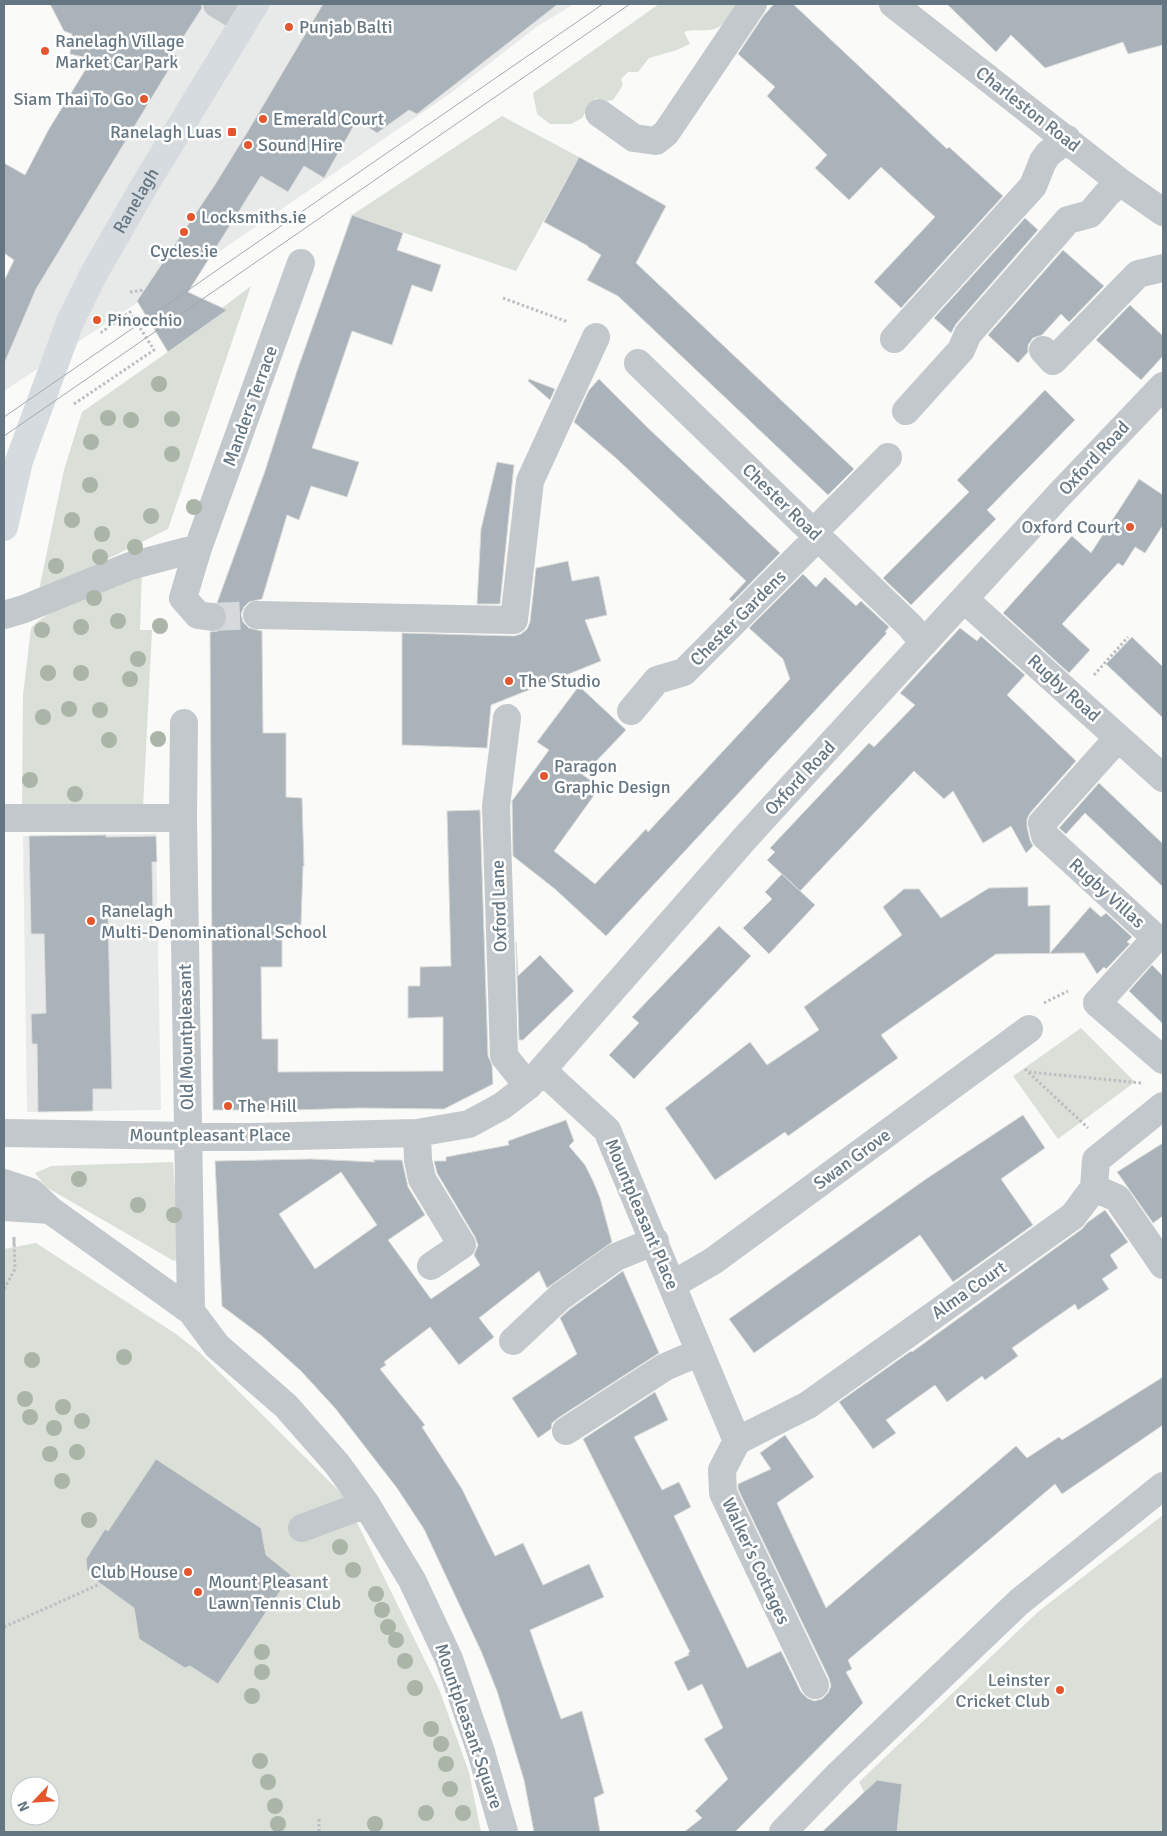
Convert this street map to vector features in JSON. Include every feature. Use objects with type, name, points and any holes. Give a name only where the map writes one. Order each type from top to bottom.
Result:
[{"type":"main road","name":"Ranelagh","points":[[4,527],[19,461],[70,322],[93,275],[146,183],[249,12]]},
{"type":"street","points":[[217,4],[249,12]]},
{"type":"street","points":[[599,113],[634,138],[656,141],[666,133],[753,4]]},
{"type":"street","name":"Charleston Road","points":[[893,4],[1120,182],[1163,212]]},
{"type":"street","points":[[894,340],[1032,186],[1048,154],[1067,140]]},
{"type":"street","points":[[906,411],[961,350],[968,334],[1068,220],[1090,214],[1120,182]]},
{"type":"street","name":"Manders Terrace","points":[[212,617],[198,615],[183,598],[198,548],[302,263]]},
{"type":"street","points":[[1043,350],[1053,361],[1138,274],[1163,268]]},
{"type":"street","points":[[257,616],[514,620],[530,481],[596,337]]},
{"type":"street","name":"Chester Road","points":[[638,363],[910,626],[924,643]]},
{"type":"street","name":"Oxford Road","points":[[417,1133],[469,1124],[502,1106],[535,1078],[746,837],[1091,460],[1163,386]]},
{"type":"street","name":"Chester Gardens","points":[[631,710],[657,680],[684,672],[888,456]]},
{"type":"street","points":[[4,615],[24,609],[130,566],[198,548]]},
{"type":"street","name":"Rugby Road","points":[[964,599],[1163,778]]},
{"type":"street","name":"Oxford Lane","points":[[507,718],[496,806],[504,1056],[535,1078]]},
{"type":"street","name":"Old Mountpleasant","points":[[184,723],[183,818],[188,1136]]},
{"type":"street","name":"Rugby Villas","points":[[1098,1003],[1160,941],[1045,836],[1042,823],[1118,738]]},
{"type":"street","points":[[4,818],[183,818]]},
{"type":"street","points":[[1098,1003],[1163,1060]]},
{"type":"street","name":"Swan Grove","points":[[672,1286],[713,1262],[1029,1029]]},
{"type":"street","name":"Mountpleasant Place","points":[[535,1078],[607,1130],[700,1352]]},
{"type":"street","points":[[1163,1106],[1096,1160],[1094,1188],[1117,1198],[1163,1265]]},
{"type":"street","name":"Mountpleasant Place","points":[[4,1133],[252,1137],[417,1133]]},
{"type":"street","points":[[417,1133],[418,1160],[422,1179],[462,1245],[430,1266]]},
{"type":"street","points":[[188,1136],[191,1311]]},
{"type":"street","points":[[4,1183],[31,1192],[50,1210],[191,1311]]},
{"type":"street","name":"Alma Court","points":[[737,1441],[808,1405],[824,1394],[1073,1216],[1094,1188]]},
{"type":"street","points":[[4,1207],[50,1210]]},
{"type":"street","points":[[513,1342],[560,1297],[616,1257],[654,1241]]},
{"type":"street","name":"Mountpleasant Square","points":[[191,1311],[217,1346],[286,1406],[337,1464],[366,1504],[412,1580],[449,1658],[481,1752],[504,1832]]},
{"type":"street","points":[[566,1431],[665,1367],[700,1352],[737,1441]]},
{"type":"street","name":"Walker's Cottages","points":[[737,1441],[722,1470],[723,1493],[815,1685]]},
{"type":"street","points":[[783,1832],[840,1774],[1019,1602],[1163,1486]]},
{"type":"street","points":[[302,1528],[366,1504]]},
{"type":"path","points":[[130,292],[144,290]]},
{"type":"path","points":[[503,298],[598,333],[596,337]]},
{"type":"path","points":[[67,409],[154,350],[130,312]]},
{"type":"path","points":[[1073,697],[1128,637]]},
{"type":"path","points":[[1029,1029],[1036,1023],[1028,1012],[1080,986],[1098,1003]]},
{"type":"path","points":[[1004,1048],[1111,1148]]},
{"type":"path","points":[[1028,1072],[1144,1084]]},
{"type":"path","points":[[4,1290],[15,1269],[13,1229],[14,1247]]},
{"type":"path","points":[[4,1627],[100,1584]]},
{"type":"path","points":[[319,1819],[319,1832]]},
{"type":"shaded area","points":[[105,4],[574,4],[538,26],[451,93],[194,269],[191,267],[4,391],[4,281],[14,260],[4,253],[4,163],[25,175],[49,129],[97,51],[102,8]]},
{"type":"shaded area","points":[[659,4],[738,4],[726,21],[719,27],[709,30],[684,32],[690,44],[649,58],[638,72],[628,72],[621,79],[623,85],[613,100],[607,101],[596,98],[589,105],[582,118],[571,124],[550,124],[537,114],[533,93]]},
{"type":"shaded area","points":[[502,116],[579,157],[516,271],[352,215]]},
{"type":"shaded area","points":[[251,286],[168,529],[59,583],[39,590],[64,470],[82,412],[225,312],[222,308]]},
{"type":"shaded area","points":[[142,571],[140,630],[152,630],[143,808],[22,809],[23,695],[31,628],[40,620],[66,604]]},
{"type":"shaded area","name":"Ranelagh Multi-Denominational School","points":[[156,834],[161,1110],[27,1112],[23,836]]},
{"type":"shaded area","points":[[1081,1028],[1135,1082],[1058,1139],[1013,1076]]},
{"type":"shaded area","points":[[173,1162],[180,1258],[174,1261],[46,1187],[35,1173],[51,1166]]},
{"type":"shaded area","name":"Mount Pleasant Lawn Tennis Club","points":[[36,1243],[176,1334],[199,1352],[344,1496],[439,1689],[469,1772],[481,1832],[4,1832],[4,1249]]},
{"type":"shaded area","name":"Leinster Cricket Club","points":[[1163,1515],[1163,1832],[884,1832],[859,1782],[1039,1611]]},
{"type":"building","points":[[50,4],[201,4],[202,8],[173,53],[177,56],[36,289],[4,364],[4,281],[14,260],[4,253],[4,163],[25,175],[49,129],[92,59],[70,54],[72,34],[64,31]]},
{"type":"building","points":[[323,4],[558,4],[417,114],[409,110],[377,133],[357,120],[324,178],[304,166],[288,192],[261,176],[188,292],[227,310],[168,352],[137,301],[216,183]]},
{"type":"building","points":[[774,4],[793,4],[947,149],[949,147],[1003,196],[901,308],[874,282],[935,217],[881,167],[849,200],[815,168],[827,155],[767,96],[775,87],[738,54],[764,15]]},
{"type":"building","points":[[947,4],[1163,4],[1163,45],[1128,54],[1123,42],[1045,68],[1011,35],[996,52]]},
{"type":"building","points":[[579,157],[666,206],[636,263],[854,469],[828,495],[618,296],[587,280],[601,255],[544,222]]},
{"type":"building","points":[[352,215],[403,233],[397,250],[441,265],[432,292],[412,285],[392,345],[352,331],[312,448],[359,462],[347,497],[311,486],[299,520],[287,515],[262,599],[249,602],[241,614],[243,622],[249,628],[262,631],[263,733],[286,733],[286,797],[302,798],[304,866],[301,925],[282,925],[282,967],[261,967],[262,1039],[278,1039],[278,1072],[443,1071],[443,1017],[408,1018],[408,986],[420,986],[420,967],[451,966],[447,811],[480,810],[488,1056],[492,1065],[493,1084],[444,1109],[213,1110],[210,632],[218,631],[225,626],[227,620],[226,611],[222,605],[217,603],[265,471],[297,371]]},
{"type":"building","points":[[1025,218],[1038,230],[956,324],[951,333],[934,318]]},
{"type":"building","points":[[1063,250],[1104,286],[1069,322],[1061,314],[1042,335],[1033,338],[1028,345],[1028,352],[1018,363],[988,335]]},
{"type":"building","points":[[1130,305],[1163,336],[1163,356],[1141,380],[1096,340]]},
{"type":"building","points":[[529,379],[555,389],[550,400],[528,381]]},
{"type":"building","points":[[599,379],[780,553],[732,602],[729,599],[746,581],[617,459],[574,422],[589,390]]},
{"type":"building","points":[[1045,390],[1075,420],[987,510],[996,519],[911,605],[883,578],[969,492],[957,480]]},
{"type":"building","points":[[497,462],[514,465],[500,604],[477,604],[481,529]]},
{"type":"building","points":[[1139,479],[1163,495],[1163,525],[1145,553],[1135,547],[1123,566],[1118,563],[1062,624],[1090,650],[1069,673],[1003,613],[1072,536],[1091,553]]},
{"type":"building","points":[[568,561],[572,581],[599,576],[607,615],[585,620],[601,661],[491,705],[487,748],[402,745],[402,633],[514,636],[521,634],[527,629],[530,622],[536,568]]},
{"type":"building","points":[[803,574],[816,587],[825,577],[856,606],[861,601],[889,627],[885,632],[887,633],[606,936],[555,889],[513,856],[512,801],[549,750],[537,742],[579,686],[626,730],[583,775],[600,787],[554,851],[595,884],[646,829],[648,832],[790,679],[783,659],[749,628]]},
{"type":"building","points":[[960,628],[977,641],[981,636],[1025,675],[1007,695],[1076,761],[1030,813],[1027,819],[1027,827],[1033,846],[1026,853],[1011,826],[983,843],[953,791],[944,799],[914,771],[800,891],[767,860],[775,852],[770,848],[869,743],[874,747],[915,705],[900,693]]},
{"type":"building","points":[[1132,637],[1163,667],[1163,718],[1106,664]]},
{"type":"building","points":[[1099,783],[1163,844],[1163,887],[1085,813],[1066,834],[1059,828]]},
{"type":"building","name":"Ranelagh Multi-Denominational School","points":[[106,835],[106,837],[156,836],[157,862],[152,862],[153,914],[108,915],[112,1089],[93,1089],[93,1111],[38,1112],[37,1044],[32,1044],[31,1014],[46,1013],[44,934],[31,934],[29,836]]},
{"type":"building","points":[[782,874],[815,905],[769,954],[743,928],[772,899],[765,892]]},
{"type":"building","points":[[1028,887],[1028,906],[1050,905],[1050,953],[1090,907],[1101,917],[1106,913],[1132,937],[1127,942],[1130,944],[1106,969],[1104,967],[1097,974],[1084,953],[996,954],[881,1035],[898,1058],[788,1136],[785,1132],[715,1180],[665,1108],[750,1042],[767,1065],[819,1030],[804,1007],[902,935],[883,907],[904,889],[919,889],[941,918],[989,888]]},
{"type":"building","points":[[719,926],[751,956],[634,1079],[609,1055],[639,1023],[632,1017]]},
{"type":"building","points":[[516,942],[518,976],[540,955],[574,991],[523,1040],[519,1040]]},
{"type":"building","points":[[1152,965],[1163,976],[1163,1024],[1129,991]]},
{"type":"building","points":[[1023,1115],[1045,1148],[1001,1179],[1033,1225],[953,1282],[920,1235],[754,1353],[729,1319],[926,1179]]},
{"type":"building","points":[[566,1120],[574,1141],[569,1146],[585,1165],[593,1181],[600,1198],[612,1242],[547,1288],[539,1271],[479,1318],[494,1337],[459,1365],[430,1327],[384,1362],[386,1365],[380,1369],[425,1425],[422,1427],[462,1489],[495,1556],[523,1543],[543,1585],[589,1564],[604,1597],[530,1630],[561,1719],[582,1711],[604,1793],[594,1798],[600,1832],[534,1832],[524,1780],[497,1691],[481,1651],[424,1529],[397,1488],[335,1408],[301,1371],[262,1336],[222,1306],[215,1161],[311,1159],[375,1162],[373,1160],[402,1160],[408,1187],[425,1215],[388,1240],[431,1299],[480,1265],[474,1255],[478,1245],[475,1237],[437,1173],[434,1161],[446,1161],[446,1157],[509,1145],[508,1141]],"holes":[[[341,1172],[377,1225],[315,1269],[279,1214]]]},
{"type":"building","points":[[1163,1143],[1163,1216],[1153,1223],[1117,1172]]},
{"type":"building","points":[[1105,1210],[1128,1242],[1110,1255],[1118,1268],[1102,1279],[1109,1289],[1078,1310],[1075,1304],[1049,1322],[1012,1348],[1018,1356],[985,1380],[982,1376],[947,1402],[935,1385],[886,1420],[896,1433],[873,1449],[839,1402],[912,1352],[1082,1229],[1088,1222]]},
{"type":"building","points":[[623,1271],[659,1353],[558,1418],[552,1423],[551,1429],[538,1438],[512,1398],[577,1354],[560,1318]]},
{"type":"building","points":[[1163,1377],[1163,1425],[1062,1494],[1055,1484],[848,1660],[852,1669],[846,1672],[863,1703],[735,1832],[684,1832],[702,1818],[695,1811],[728,1779],[704,1739],[723,1728],[702,1684],[688,1691],[674,1662],[689,1655],[688,1653],[690,1652],[583,1439],[655,1392],[668,1420],[634,1437],[662,1490],[679,1482],[691,1507],[674,1516],[747,1668],[781,1651],[801,1692],[807,1698],[814,1701],[822,1699],[828,1693],[831,1686],[829,1678],[738,1489],[738,1484],[771,1469],[760,1453],[785,1435],[814,1477],[777,1503],[826,1608],[1016,1446],[1027,1458],[1059,1437],[1062,1440]]},
{"type":"building","name":"Club House","points":[[156,1459],[261,1528],[266,1555],[291,1575],[218,1684],[190,1666],[185,1668],[139,1639],[134,1608],[94,1579],[87,1570],[86,1559],[105,1529],[108,1531]]},
{"type":"building","points":[[877,1780],[902,1784],[897,1832],[822,1832]]},
{"type":"tunnel","points":[[212,617],[257,615]]},
{"type":"tram line","points":[[4,417],[603,4]]},
{"type":"tram line","points":[[4,436],[630,4]]},
{"type":"place","name":"Punjab Balti","points":[[289,27]]},
{"type":"place","name":"Ranelagh Village Market Car Park","points":[[45,51]]},
{"type":"place","name":"Siam Thai To Go","points":[[144,99]]},
{"type":"place","name":"Emerald Court","points":[[263,119]]},
{"type":"place","name":"Ranelagh Luas","points":[[232,132]]},
{"type":"place","name":"Sound Hire","points":[[248,145]]},
{"type":"place","name":"Locksmiths.ie","points":[[191,217]]},
{"type":"place","name":"Cycles.ie","points":[[184,232]]},
{"type":"place","name":"Pinocchio","points":[[97,320]]},
{"type":"place","name":"Oxford Court","points":[[1130,527]]},
{"type":"place","name":"The Studio","points":[[509,681]]},
{"type":"place","name":"Paragon Graphic Design","points":[[544,776]]},
{"type":"place","name":"Ranelagh Multi-Denominational School","points":[[91,921]]},
{"type":"place","name":"The Hill","points":[[228,1106]]},
{"type":"place","name":"Club House","points":[[188,1572]]},
{"type":"place","name":"Mount Pleasant Lawn Tennis Club","points":[[198,1592]]},
{"type":"place","name":"Leinster Cricket Club","points":[[1060,1690]]}]
